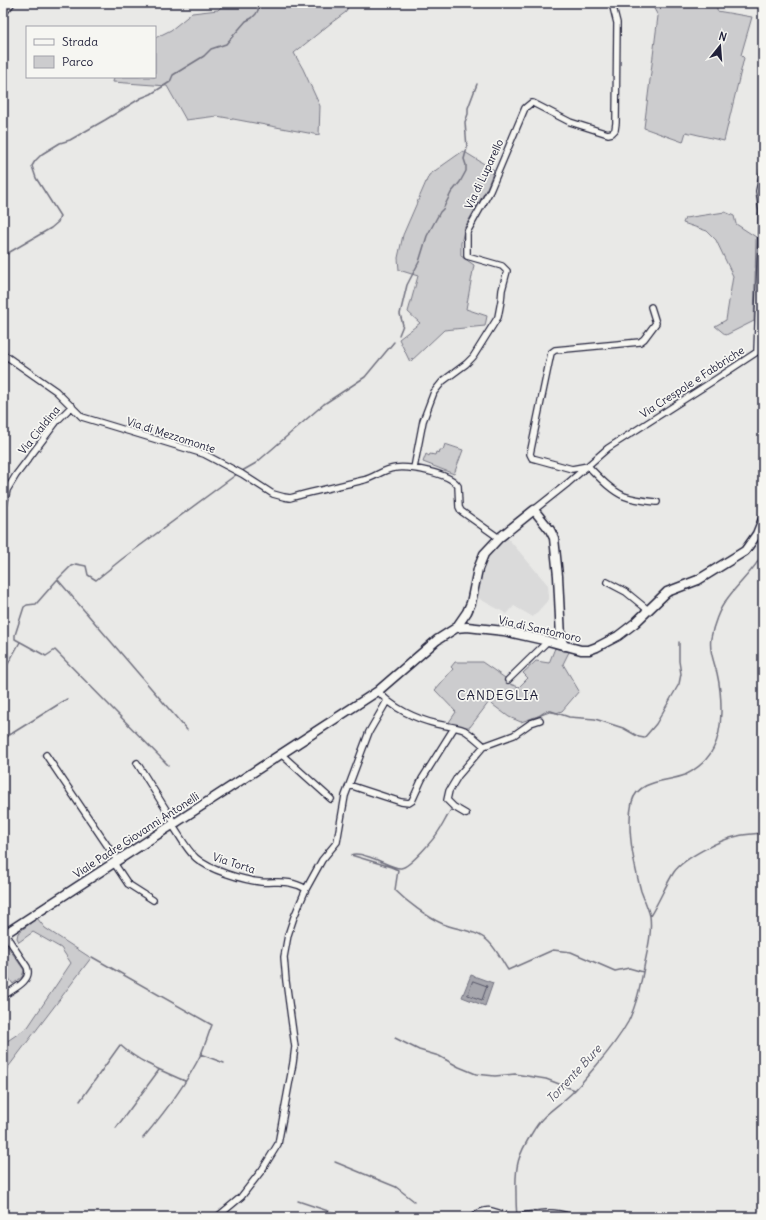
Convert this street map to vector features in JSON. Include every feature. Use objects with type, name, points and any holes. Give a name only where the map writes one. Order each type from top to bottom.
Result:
[{"type":"main road","points":[[456,628],[467,612],[471,603],[482,557],[499,538],[534,510],[550,530],[554,538],[558,586],[557,642]]},
{"type":"main road","name":"Via di Santomoro","points":[[456,628],[467,626],[504,631],[557,642],[581,650],[597,647],[618,636],[635,623],[666,592],[698,580],[744,551],[753,539],[763,519]]},
{"type":"main road","name":"Viale Padre Giovanni Antonelli","points":[[4,934],[378,691],[437,640],[456,628]]},
{"type":"street","points":[[3,14],[12,3]]},
{"type":"street","name":"Via di Luparello","points":[[414,468],[420,430],[434,392],[443,381],[473,357],[500,311],[502,290],[507,271],[502,266],[467,256],[467,232],[490,191],[525,108],[531,102],[581,126],[608,134],[615,130],[617,23],[612,3]]},
{"type":"street","name":"Via Crespole e Fabbriche","points":[[534,510],[608,448],[757,352],[762,211],[759,191],[763,172]]},
{"type":"street","points":[[651,307],[656,323],[640,342],[555,350],[551,353],[530,454],[532,458],[565,468],[572,469],[588,466],[622,495],[638,500],[657,502]]},
{"type":"street","points":[[757,352],[763,348]]},
{"type":"street","name":"Via di Mezzomonte","points":[[3,354],[56,391],[82,417],[204,454],[242,474],[273,494],[290,498],[365,480],[385,470],[394,468],[414,468],[450,479],[455,482],[459,488],[458,504],[460,509],[466,515],[499,538]]},
{"type":"street","name":"Via Cialdina","points":[[3,511],[7,490],[16,475],[57,421],[72,406]]},
{"type":"street","points":[[607,582],[626,592],[648,610]]},
{"type":"street","points":[[508,680],[557,642]]},
{"type":"street","points":[[378,691],[387,701],[421,719],[467,732],[484,746]]},
{"type":"street","points":[[217,1217],[241,1197],[262,1170],[278,1144],[295,1047],[286,981],[285,952],[290,927],[306,888],[322,860],[337,842],[342,808],[349,785],[369,732],[387,701]]},
{"type":"street","points":[[466,814],[456,809],[448,802],[448,795],[458,776],[484,746],[514,735],[540,720]]},
{"type":"street","points":[[349,785],[403,803],[411,802],[422,779],[454,728]]},
{"type":"street","points":[[281,754],[331,799]]},
{"type":"street","points":[[46,755],[116,862],[128,884],[153,900]]},
{"type":"street","name":"Via Torta","points":[[138,763],[192,854],[199,861],[209,867],[252,880],[261,882],[291,882],[306,888]]},
{"type":"street","points":[[3,996],[24,982],[29,971],[28,967],[4,934]]},
{"type":"street","points":[[473,1217],[487,1210],[508,1217]]},
{"type":"street","points":[[516,1217],[550,1213],[570,1217]]},
{"type":"shaded area","points":[[506,536],[548,585],[549,599],[533,617],[514,606],[507,614],[476,597],[481,567],[485,558]]},
{"type":"green space","points":[[225,3],[349,3],[346,12],[294,53],[320,106],[319,135],[217,116],[186,120],[167,86],[113,82],[114,78],[156,78],[156,38],[171,30],[192,13],[218,10]]},
{"type":"green space","points":[[651,3],[717,3],[717,11],[752,17],[741,55],[744,58],[724,141],[686,132],[683,142],[644,128],[658,16]]},
{"type":"green space","points":[[463,151],[494,170],[487,188],[465,227],[461,243],[461,256],[474,265],[466,309],[487,316],[485,326],[444,330],[410,362],[399,339],[420,323],[408,312],[418,276],[399,270],[398,258],[403,235],[429,175]]},
{"type":"green space","points":[[725,212],[734,216],[736,224],[756,237],[754,321],[726,335],[715,326],[726,320],[733,276],[716,240],[707,231],[683,223],[685,218]]},
{"type":"green space","points":[[445,444],[463,450],[454,474],[423,462],[426,454],[429,456],[430,454],[435,455],[436,452],[439,453],[440,450],[443,450]]},
{"type":"green space","points":[[555,648],[569,652],[563,664],[579,691],[562,711],[556,713],[550,712],[521,722],[509,717],[489,702],[470,727],[447,725],[456,712],[435,690],[453,669],[451,667],[455,662],[482,662],[508,680],[510,684],[519,687],[528,678],[523,673],[536,661],[549,663]]},
{"type":"green space","points":[[37,918],[45,928],[91,958],[3,1074],[3,1044],[28,1027],[71,963],[61,948],[33,932],[19,942],[17,938],[18,933]]},
{"type":"green space","points":[[3,942],[24,970],[22,977],[13,984],[3,970],[5,967],[3,965]]},
{"type":"water","points":[[471,975],[493,983],[485,1006],[462,997]]},
{"type":"waterway","points":[[257,3],[258,10]]},
{"type":"waterway","points":[[3,256],[51,228],[58,222],[60,216],[36,178],[32,166],[42,154],[60,143],[70,140],[141,98],[151,94],[170,82],[173,75],[204,56],[211,49],[226,44],[246,21],[256,14],[262,3]]},
{"type":"waterway","points":[[399,335],[403,325],[400,314],[407,285],[419,262],[427,236],[451,193],[460,182],[466,171],[464,159],[467,148],[465,122],[468,114],[468,108],[477,84]]},
{"type":"waterway","points":[[3,309],[3,316]]},
{"type":"waterway","points":[[242,471],[256,463],[324,404],[365,377],[394,342]]},
{"type":"waterway","points":[[168,765],[55,650],[46,656],[15,639],[15,635],[24,607],[27,605],[36,604],[71,566],[76,564],[86,566],[88,575],[96,580],[237,474]]},
{"type":"waterway","name":"Torrente Bure","points":[[517,1215],[517,1168],[518,1161],[527,1141],[546,1115],[582,1083],[605,1055],[625,1028],[634,1008],[648,946],[650,916],[638,881],[633,858],[630,835],[630,812],[632,802],[640,789],[654,782],[685,775],[705,761],[711,753],[717,741],[721,712],[719,682],[711,647],[713,628],[724,603],[755,566],[763,553]]},
{"type":"waterway","points":[[58,580],[187,730]]},
{"type":"waterway","points":[[3,673],[20,642]]},
{"type":"waterway","points":[[518,729],[531,719],[547,711],[551,711],[569,717],[595,719],[623,728],[639,737],[644,738],[656,724],[679,684],[681,674],[679,642]]},
{"type":"waterway","points":[[3,739],[67,699]]},
{"type":"waterway","points":[[351,855],[361,855],[401,868],[410,863],[422,852],[433,839],[451,810]]},
{"type":"waterway","points":[[650,916],[674,872],[694,855],[731,838],[741,835],[763,833]]},
{"type":"waterway","points":[[351,855],[398,870],[395,890],[400,895],[437,921],[484,938],[494,948],[508,970],[553,950],[571,952],[615,971],[629,968],[643,972]]},
{"type":"waterway","points":[[92,957],[212,1025],[201,1054],[189,1077],[143,1138]]},
{"type":"waterway","name":"Torrente Bure","points":[[395,1038],[419,1050],[439,1056],[476,1074],[495,1076],[515,1074],[546,1079],[575,1090]]},
{"type":"waterway","points":[[80,1101],[120,1045],[127,1051],[159,1070],[185,1081]]},
{"type":"waterway","points":[[200,1054],[224,1063]]},
{"type":"waterway","points":[[116,1128],[159,1070]]},
{"type":"waterway","points":[[335,1162],[396,1187],[414,1201]]},
{"type":"waterway","points":[[298,1201],[346,1217]]},
{"type":"waterway","points":[[757,1217],[763,1214]]},
{"type":"district","name":"CANDEGLIA","points":[[498,695]]}]
